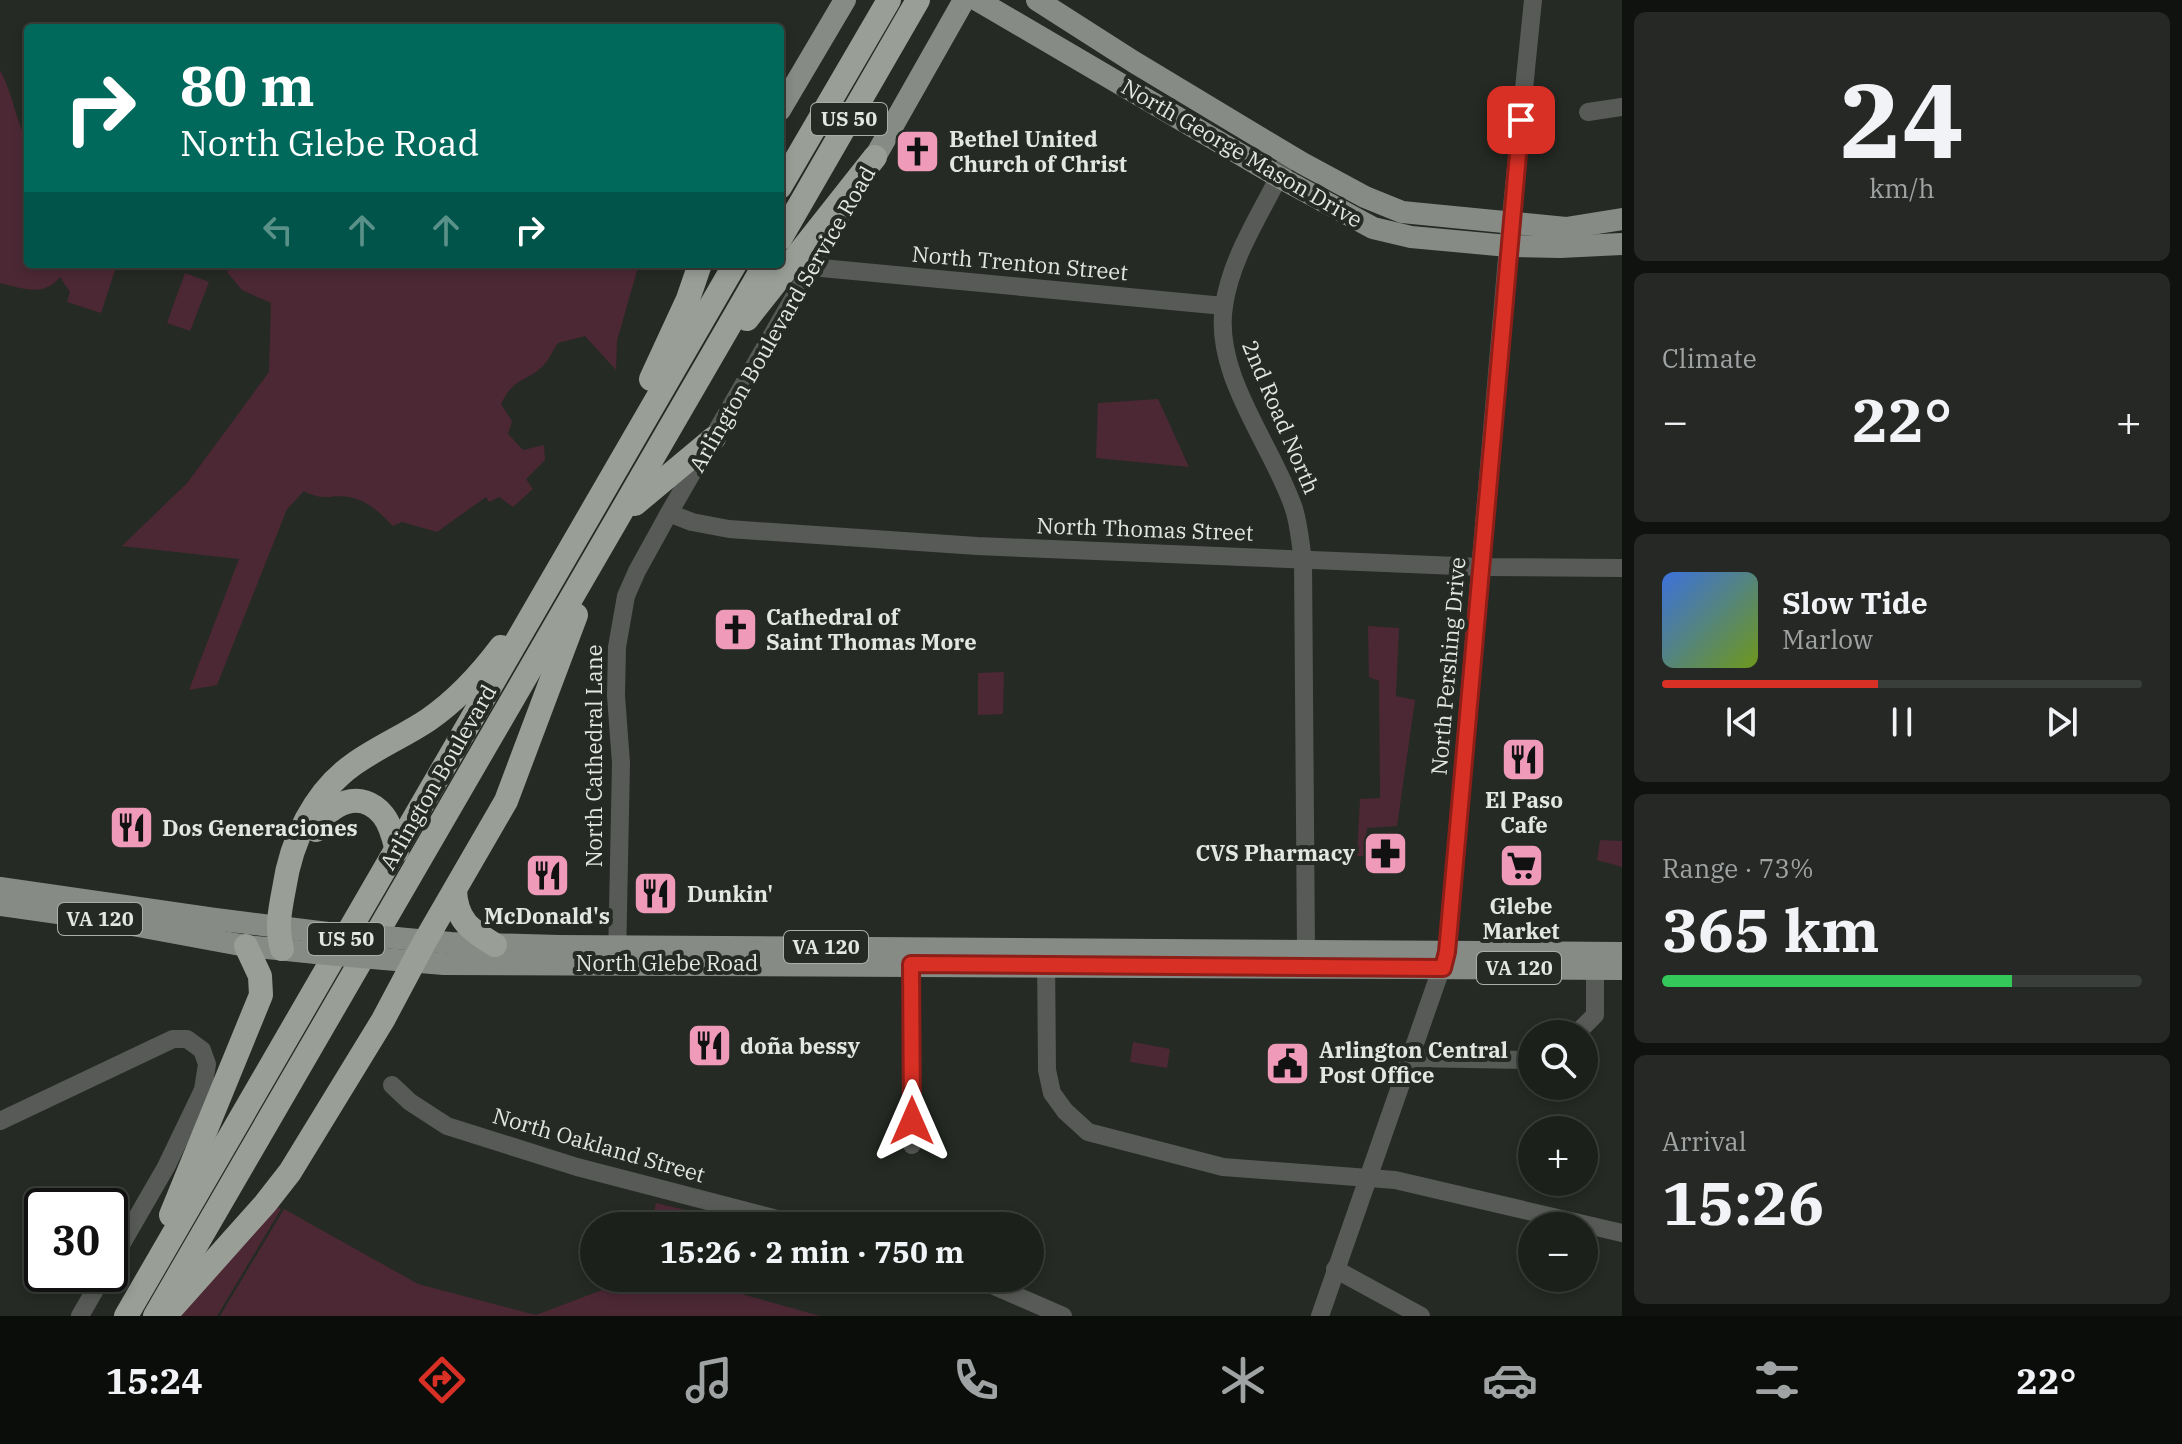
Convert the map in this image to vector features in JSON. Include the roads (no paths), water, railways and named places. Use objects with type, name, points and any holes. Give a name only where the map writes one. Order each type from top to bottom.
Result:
[{"type":"highway","name":"US 50","points":[[784,180],[889,0]]},
{"type":"highway","name":"US 50","points":[[784,232],[918,0]]},
{"type":"highway","points":[[704,370],[875,157]]},
{"type":"highway","points":[[617,467],[617,447],[672,337],[698,268]]},
{"type":"highway","name":"Arlington Boulevard","points":[[126,1316],[733,268]]},
{"type":"highway","name":"Arlington Boulevard","points":[[155,1316],[763,268]]},
{"type":"highway","points":[[621,516],[714,438]]},
{"type":"highway","points":[[284,935],[286,873],[304,824],[322,796],[355,764],[428,720],[467,688],[565,561]]},
{"type":"highway","points":[[165,1316],[290,1172],[495,823],[512,787],[593,563]]},
{"type":"highway","points":[[284,935],[306,854],[319,823],[334,806],[346,801],[359,801],[377,809],[389,825],[397,851]]},
{"type":"highway","points":[[455,890],[457,911],[462,921],[495,945]]},
{"type":"highway","points":[[150,1275],[177,1198],[261,995],[260,976],[246,946]]},
{"type":"main road","points":[[784,103],[845,0]]},
{"type":"main road","name":"Arlington Boulevard Service Road","points":[[875,157],[964,0]]},
{"type":"main road","name":"North George Mason Drive","points":[[977,0],[1279,177],[1373,228],[1411,237],[1508,246],[1622,244]]},
{"type":"main road","name":"North George Mason Drive","points":[[1037,0],[1289,155],[1365,197],[1402,212],[1566,228],[1622,219]]},
{"type":"main road","name":"VA 120","points":[[0,888],[37,900],[166,922],[284,935]]},
{"type":"main road","name":"VA 120","points":[[0,905],[37,900]]},
{"type":"main road","name":"VA 120","points":[[166,922],[246,946],[284,935]]},
{"type":"main road","name":"North Glebe Road","points":[[284,935],[328,933],[396,938],[444,964],[617,954],[1595,961],[1622,969]]},
{"type":"main road","name":"North Glebe Road","points":[[284,935],[316,953],[384,959],[420,951],[495,945],[617,954]]},
{"type":"main road","name":"North Glebe Road","points":[[1046,958],[1306,951],[1445,960]]},
{"type":"main road","name":"North Glebe Road","points":[[1595,961],[1622,953]]},
{"type":"street","name":"North Pershing Drive","points":[[1320,1316],[1445,960],[1508,246],[1533,0]]},
{"type":"street","points":[[1588,112],[1622,107]]},
{"type":"street","name":"2nd Road North","points":[[1289,155],[1237,260],[1224,306],[1223,342],[1231,371],[1293,507],[1303,560],[1306,951]]},
{"type":"street","name":"Arlington Boulevard Service Road","points":[[669,513],[875,157]]},
{"type":"street","name":"North Trenton Street","points":[[811,267],[1224,306]]},
{"type":"street","name":"North Thomas Street","points":[[669,513],[711,526],[977,546],[1481,567],[1622,568]]},
{"type":"street","name":"North Cathedral Lane","points":[[617,954],[621,763],[616,696],[620,622],[626,596],[637,571],[669,513]]},
{"type":"street","points":[[911,956],[912,1145]]},
{"type":"street","points":[[1046,958],[1047,1070],[1052,1093],[1065,1111],[1088,1132],[1223,1167],[1395,1180],[1622,1233]]},
{"type":"street","points":[[1590,1020],[1595,1015],[1595,961]]},
{"type":"street","points":[[0,1121],[173,1039],[187,1039],[202,1050],[207,1071],[203,1090],[166,1167],[128,1233]]},
{"type":"street","points":[[1410,1058],[1518,1060]]},
{"type":"street","name":"North Oakland Street","points":[[392,1085],[410,1102],[447,1126],[577,1167],[750,1212]]},
{"type":"street","points":[[1335,1269],[1421,1316]]},
{"type":"street","points":[[80,1316],[94,1292]]},
{"type":"street","points":[[1008,1292],[1063,1316]]},
{"type":"place","name":"Bethel United Church of Christ","points":[[918,152]]},
{"type":"place","name":"Cathedral of Saint Thomas More","points":[[735,630]]},
{"type":"place","name":"El Paso Cafe","points":[[1524,759]]},
{"type":"place","name":"Dos Generaciones","points":[[131,828]]},
{"type":"place","name":"CVS Pharmacy","points":[[1386,853]]},
{"type":"place","name":"Glebe Market","points":[[1521,865]]},
{"type":"place","name":"McDonald's","points":[[547,875]]},
{"type":"place","name":"Dunkin'","points":[[656,894]]},
{"type":"place","name":"doña bessy","points":[[709,1046]]},
{"type":"place","name":"Arlington Central Post Office","points":[[1288,1063]]}]
